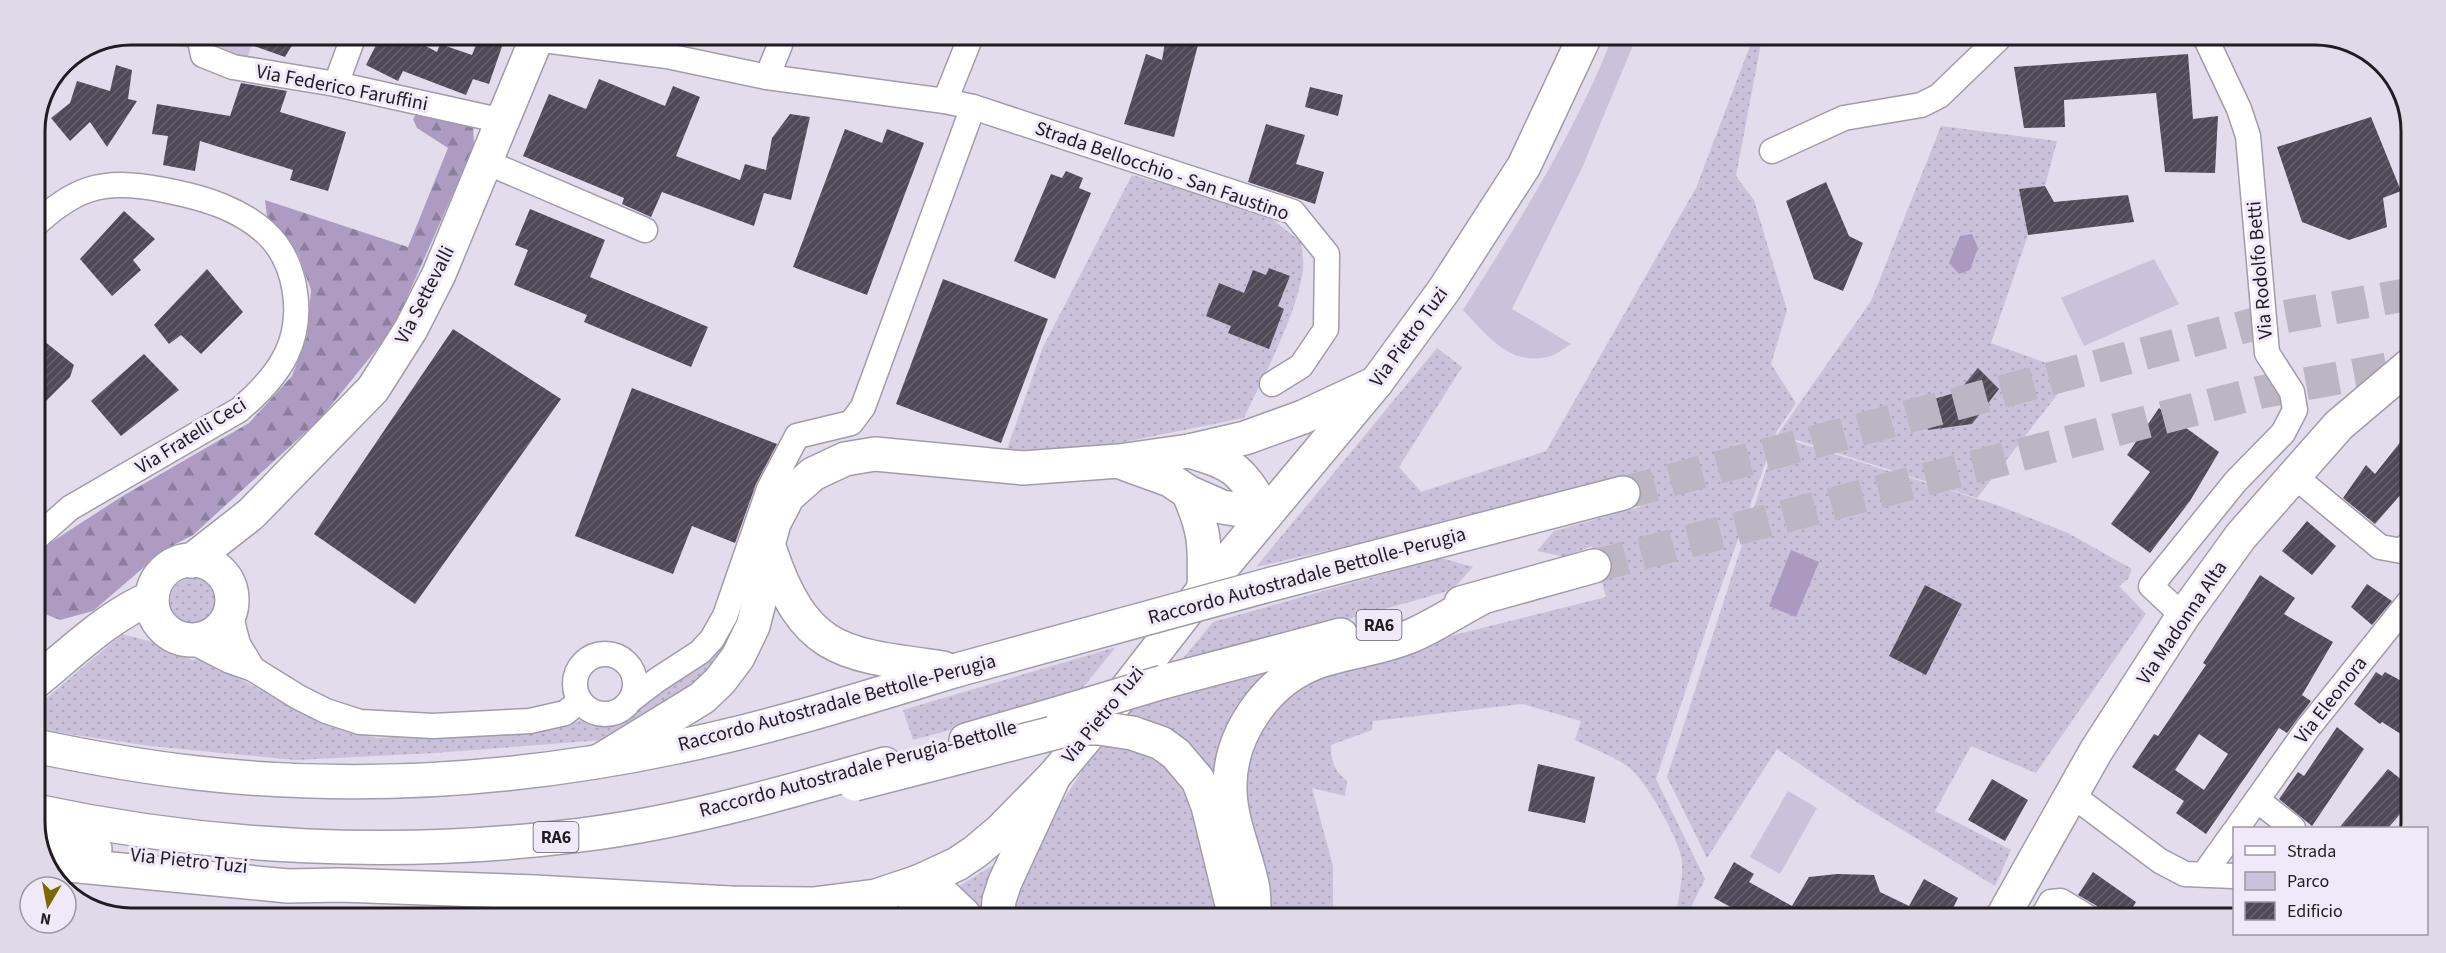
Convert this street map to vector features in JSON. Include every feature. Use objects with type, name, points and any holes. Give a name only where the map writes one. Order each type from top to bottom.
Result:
[{"type":"main road","name":"Via Settevalli","points":[[156,611],[160,576],[179,563],[191,561],[251,514],[373,389],[411,329],[439,274],[534,45]]},
{"type":"main road","name":"Via Pietro Tuzi","points":[[56,863],[288,885],[340,885],[539,907],[636,898],[729,903],[813,904],[876,896],[918,882],[957,864],[1000,831],[1054,776],[1125,691],[1204,589],[1377,383],[1444,290],[1524,166],[1581,45]]},
{"type":"main road","name":"Via Madonna Alta","points":[[2008,908],[2096,751],[2183,616],[2241,536],[2339,425],[2401,373]]},
{"type":"main road","points":[[602,760],[702,698],[720,681],[738,657],[753,626],[762,591],[768,545],[774,523],[788,496],[813,474],[845,459],[875,454],[1023,468],[1119,461],[1189,451],[1255,434],[1303,417],[1377,383]]},
{"type":"main road","points":[[1189,451],[1217,459],[1237,469],[1248,481],[1266,514]]},
{"type":"main road","points":[[1119,461],[1170,480],[1188,492],[1222,507],[1266,514]]},
{"type":"main road","points":[[1188,492],[1200,518],[1205,542],[1204,589]]},
{"type":"main road","name":"Raccordo Autostradale Bettolle-Perugia","points":[[45,748],[198,773],[319,781],[405,780],[494,775],[602,760],[676,747],[766,725],[1272,584],[1623,493]]},
{"type":"main road","name":"Via Settevalli","points":[[223,575],[233,543],[251,514]]},
{"type":"main road","points":[[768,545],[789,600],[803,619],[822,637],[851,652],[878,660],[957,670]]},
{"type":"main road","points":[[45,674],[135,604],[156,611],[168,632],[189,640],[206,638],[214,634],[230,613],[231,593],[223,575],[214,567],[203,562],[191,561]]},
{"type":"main road","name":"Raccordo Autostradale Perugia-Bettolle","points":[[45,813],[139,829],[243,842],[358,847],[430,847],[581,835],[664,821],[764,799],[1163,682],[1594,566]]},
{"type":"main road","points":[[1254,908],[1253,889],[1233,814],[1230,791],[1237,748],[1246,723],[1262,700],[1287,679],[1318,662],[1412,636],[1481,598]]},
{"type":"main road","points":[[764,799],[855,784],[1073,728],[1099,728],[1132,733],[1161,743],[1176,754],[1198,780],[1208,806],[1232,908]]},
{"type":"main road","points":[[998,908],[1005,882],[1054,776]]},
{"type":"main road","name":"Via Pietro Tuzi","points":[[47,838],[170,862],[290,870],[340,885]]},
{"type":"main road","points":[[63,874],[164,874]]},
{"type":"main road","points":[[202,878],[320,894],[398,899],[438,908]]},
{"type":"main road","points":[[916,908],[918,882],[940,892],[957,908]]},
{"type":"main road","points":[[603,908],[608,904],[636,898]]},
{"type":"main road","points":[[729,903],[750,908]]},
{"type":"street","name":"Via Federico Faruffini","points":[[201,45],[203,55],[233,67],[336,84],[503,121]]},
{"type":"street","points":[[336,84],[350,45]]},
{"type":"street","name":"Strada Bellocchio - San Faustino","points":[[592,45],[667,56],[767,77],[945,101],[973,107],[1293,212],[1327,254],[1326,330],[1301,366],[1272,384]]},
{"type":"street","points":[[767,77],[780,45]]},
{"type":"street","points":[[945,101],[967,45]]},
{"type":"street","points":[[1772,151],[1844,118],[1920,105],[1939,96],[1992,45]]},
{"type":"street","name":"Via Rodolfo Betti","points":[[2183,616],[2151,586],[2236,481],[2283,433],[2295,410],[2292,392],[2267,352],[2248,136],[2239,109],[2209,45]]},
{"type":"street","points":[[632,699],[706,646],[725,616],[769,489],[797,436],[851,423],[862,407],[973,107]]},
{"type":"street","points":[[486,162],[645,230]]},
{"type":"street","name":"Via Fratelli Ceci","points":[[45,215],[52,208],[88,190],[116,185],[147,187],[224,206],[265,232],[282,251],[290,268],[296,311],[287,353],[260,392],[239,410],[70,508],[45,530]]},
{"type":"street","points":[[2293,475],[2380,547],[2401,550]]},
{"type":"street","name":"Via Eleonora","points":[[2238,827],[2308,728],[2401,612]]},
{"type":"street","points":[[230,613],[238,644],[253,669]]},
{"type":"street","points":[[189,640],[230,661],[253,669],[298,697],[326,711],[360,722],[392,726],[530,721],[565,714],[580,701]]},
{"type":"street","points":[[625,661],[632,669],[636,689],[626,707],[607,715],[587,709],[580,701],[575,683],[577,673],[585,663],[598,655],[608,654],[625,661],[661,667],[682,663]]},
{"type":"street","points":[[2072,795],[2160,861],[2185,874],[2233,876]]},
{"type":"street","points":[[2257,800],[2292,827]]},
{"type":"street","name":"Via Eleonora","points":[[2204,874],[2233,834]]},
{"type":"street","points":[[2048,908],[2051,902],[2061,901],[2073,908]]},
{"type":"green space","points":[[174,45],[194,45],[197,50]]},
{"type":"green space","points":[[211,45],[252,45],[247,58],[223,55],[212,49]]},
{"type":"green space","points":[[1609,45],[1633,45],[1582,168],[1512,309],[1571,344],[1550,356],[1533,359],[1521,357],[1499,346],[1463,310],[1544,178],[1597,74]]},
{"type":"green space","points":[[1750,45],[1761,45],[1736,176],[1754,200],[1787,310],[1771,364],[1796,403],[1777,431],[1713,609],[1656,779],[1705,879],[1690,908],[1677,908],[1682,876],[1680,852],[1662,813],[1639,777],[1619,761],[1575,740],[1581,721],[1522,704],[1373,721],[1372,730],[1331,745],[1334,765],[1347,781],[1345,796],[1312,788],[1333,866],[1333,908],[1265,908],[1244,796],[1249,743],[1290,687],[1334,670],[1458,634],[1606,597],[1592,546],[1565,557],[1537,551],[1554,531],[1640,507],[1634,478],[1378,541],[1256,567],[1437,348],[1462,367],[1399,467],[1421,492],[1546,451],[1696,188]]},
{"type":"green space","points":[[417,113],[473,124],[474,146],[393,329],[320,419],[193,535],[164,550],[93,611],[60,620],[45,614],[45,547],[47,545],[121,497],[249,423],[292,376],[307,336],[311,290],[298,254],[267,217],[265,200],[408,247],[448,148],[417,128],[413,119]]},
{"type":"green space","points":[[1941,126],[2057,141],[2045,186],[2019,189],[2028,235],[1991,343],[2074,373],[1977,498],[1778,434],[1871,301]]},
{"type":"green space","points":[[1132,175],[1263,212],[1301,242],[1303,267],[1299,288],[1278,346],[1244,418],[1109,445],[1006,452],[1043,347]]},
{"type":"green space","points":[[2154,259],[2179,304],[2084,346],[2061,298]]},
{"type":"green space","points":[[1777,436],[1997,505],[2068,533],[2132,569],[2128,579],[2119,586],[2146,614],[2036,773],[1971,746],[1935,811],[2011,850],[1995,886],[1858,803],[1777,749],[1707,858],[1667,777]]},
{"type":"green space","points":[[1441,558],[1473,567],[1452,590],[1175,668],[1213,622]]},
{"type":"green space","points":[[198,578],[210,584],[215,592],[215,610],[210,618],[202,623],[188,624],[180,621],[173,614],[170,596],[173,588],[180,581]]},
{"type":"green space","points":[[744,623],[722,666],[673,707],[603,740],[435,753],[296,760],[150,746],[45,730],[45,699],[122,634],[160,644],[192,660],[200,658],[329,726],[377,738],[558,727],[586,719],[616,726],[673,680],[709,661],[730,624]]},
{"type":"green space","points":[[1116,647],[1076,696],[913,740],[903,710]]},
{"type":"green space","points":[[1262,672],[1267,676],[1217,809],[1127,716],[1131,710]]},
{"type":"green space","points":[[1122,743],[1162,761],[1191,792],[1218,908],[1009,908],[1028,854],[1099,745]]},
{"type":"green space","points":[[1788,791],[1817,808],[1780,874],[1750,857]]},
{"type":"green space","points":[[995,864],[998,866],[989,908],[970,908],[956,888]]},
{"type":"green space","points":[[438,899],[514,904],[513,908],[461,908]]},
{"type":"green space","points":[[101,902],[136,908],[120,907]]},
{"type":"shaded area","points":[[1972,234],[1978,248],[1970,270],[1959,274],[1949,263],[1960,236]]},
{"type":"shaded area","points":[[1791,550],[1819,562],[1796,617],[1769,606]]},
{"type":"building","points":[[251,45],[292,45],[285,57]]},
{"type":"building","points":[[376,45],[424,45],[437,52],[440,45],[443,45],[472,55],[476,45],[503,45],[489,84],[473,79],[466,95],[403,71],[398,81],[366,65]]},
{"type":"building","points":[[1165,45],[1198,45],[1174,137],[1124,124],[1146,54],[1162,60]]},
{"type":"building","points":[[2188,54],[2193,119],[2218,116],[2215,173],[2165,172],[2156,93],[2064,100],[2065,127],[2024,128],[2014,67]]},
{"type":"building","points":[[116,65],[132,70],[128,99],[137,101],[107,147],[90,122],[70,141],[51,118],[70,103],[77,81],[110,91]]},
{"type":"building","points":[[599,79],[665,106],[673,86],[700,97],[676,156],[740,180],[745,164],[766,170],[772,138],[790,114],[810,117],[791,200],[764,193],[754,226],[662,192],[651,217],[622,204],[624,198],[523,156],[549,94],[586,109]]},
{"type":"building","points":[[241,83],[287,91],[280,112],[346,132],[328,191],[290,180],[293,170],[200,141],[195,171],[163,165],[168,136],[152,134],[157,104],[230,116]]},
{"type":"building","points":[[1310,87],[1343,95],[1338,116],[1305,107]]},
{"type":"building","points":[[2371,117],[2401,191],[2383,198],[2387,227],[2349,240],[2302,222],[2277,147]]},
{"type":"building","points":[[1266,124],[1305,135],[1296,164],[1324,172],[1315,204],[1248,182]]},
{"type":"building","points":[[845,129],[882,143],[887,129],[924,143],[867,295],[793,267]]},
{"type":"building","points":[[1066,171],[1083,178],[1079,188],[1091,193],[1055,279],[1014,261],[1051,174],[1062,178]]},
{"type":"building","points":[[1826,182],[1849,236],[1863,243],[1843,291],[1814,279],[1786,201]]},
{"type":"building","points":[[2045,186],[2054,202],[2128,195],[2134,222],[2028,235],[2019,189]]},
{"type":"building","points":[[530,209],[605,240],[590,277],[708,327],[691,367],[584,322],[587,315],[514,285],[528,250],[515,245]]},
{"type":"building","points":[[124,211],[155,239],[133,260],[141,270],[112,296],[80,259]]},
{"type":"building","points":[[1269,268],[1290,276],[1278,306],[1284,309],[1269,349],[1228,333],[1231,326],[1206,316],[1219,283],[1244,293],[1253,270],[1266,275]]},
{"type":"building","points":[[207,269],[243,312],[201,354],[181,335],[169,344],[154,325]]},
{"type":"building","points":[[943,279],[1048,319],[1001,443],[896,404]]},
{"type":"building","points":[[453,329],[561,399],[415,604],[314,534]]},
{"type":"building","points":[[45,342],[74,365],[70,377],[45,402]]},
{"type":"building","points":[[144,354],[179,390],[121,436],[91,401]]},
{"type":"building","points":[[1978,368],[1999,389],[1972,424],[1928,430],[1920,403],[1958,392]]},
{"type":"building","points":[[632,388],[777,444],[756,484],[735,543],[692,526],[673,574],[575,536]]},
{"type":"building","points":[[2159,408],[2219,452],[2190,501],[2150,553],[2111,524],[2150,472],[2127,455]]},
{"type":"building","points":[[2401,441],[2401,494],[2375,524],[2343,498],[2366,465],[2375,474]]},
{"type":"building","points":[[2307,521],[2336,546],[2312,575],[2282,551]]},
{"type":"building","points":[[2260,575],[2295,598],[2284,614],[2333,642],[2302,695],[2311,701],[2287,733],[2279,728],[2206,834],[2176,813],[2184,801],[2132,767],[2154,734],[2158,736],[2206,665],[2203,663]],"holes":[[[2199,734],[2228,754],[2204,790],[2175,770]]]},
{"type":"building","points":[[2367,584],[2392,601],[2372,625],[2351,607]]},
{"type":"building","points":[[1925,585],[1962,604],[1926,675],[1889,656]]},
{"type":"building","points":[[2376,672],[2382,676],[2385,672],[2401,681],[2401,734],[2382,722],[2380,724],[2354,704]]},
{"type":"building","points":[[2337,727],[2364,749],[2312,826],[2279,799],[2298,772],[2304,776]]},
{"type":"building","points":[[1538,764],[1595,777],[1585,823],[1528,811]]},
{"type":"building","points":[[2388,769],[2401,779],[2401,813],[2389,827],[2340,827]]},
{"type":"building","points":[[1992,779],[2028,800],[2005,841],[1968,820]]},
{"type":"building","points":[[1734,862],[1754,874],[1749,882],[1792,906],[1809,877],[1837,874],[1874,875],[1880,892],[1909,906],[1924,879],[1958,898],[1953,908],[1732,908],[1714,898]]},
{"type":"building","points":[[2093,872],[2136,902],[2132,908],[2098,908],[2078,895]]},
{"type":"tunnel","points":[[1623,493],[2277,318],[2401,296]]},
{"type":"tunnel","points":[[1594,566],[2261,392],[2401,367]]}]
